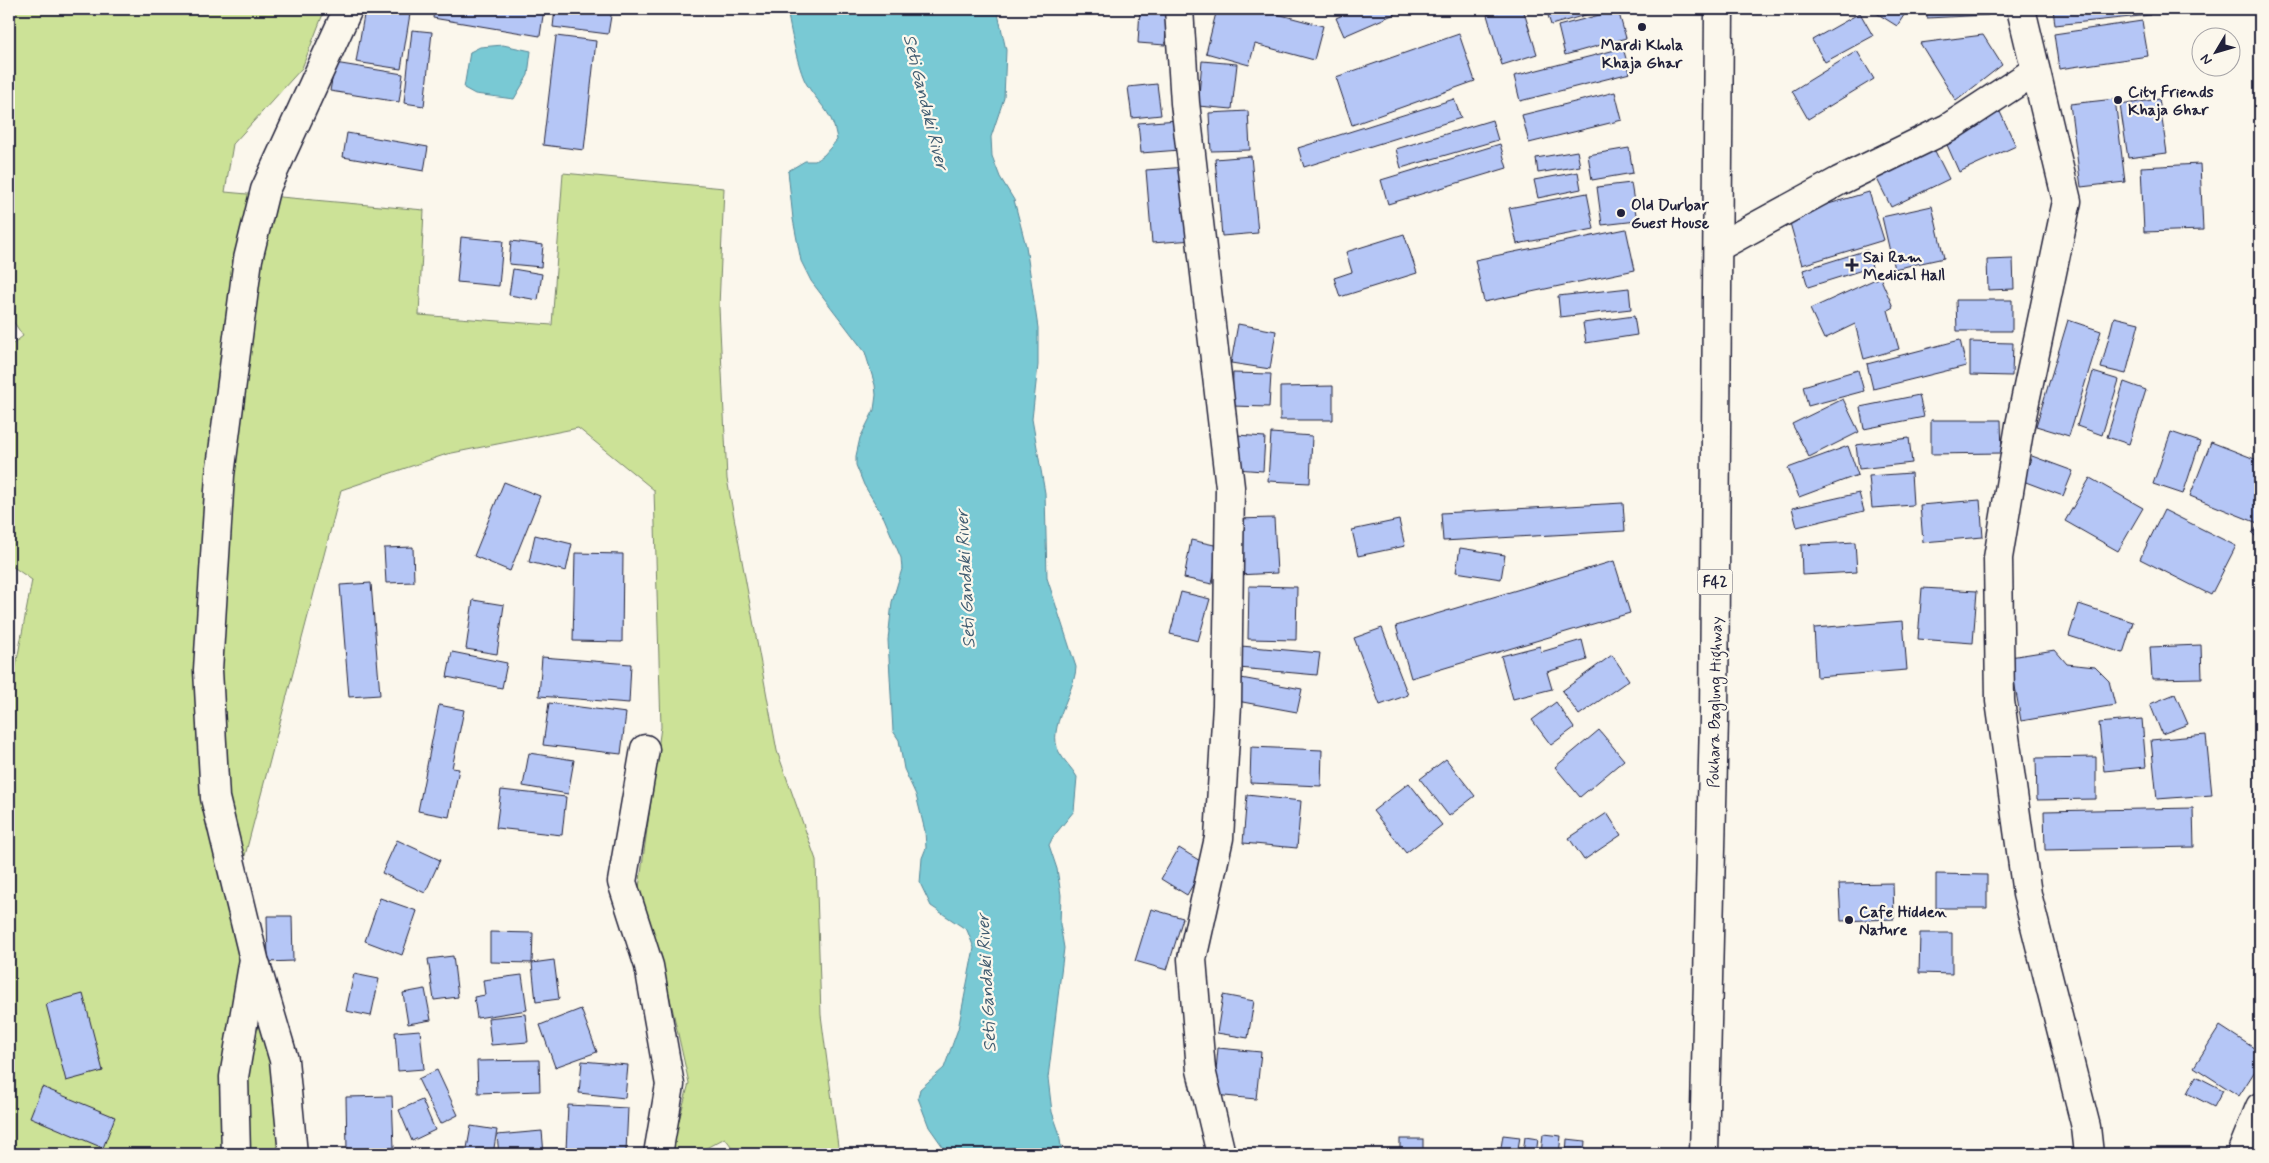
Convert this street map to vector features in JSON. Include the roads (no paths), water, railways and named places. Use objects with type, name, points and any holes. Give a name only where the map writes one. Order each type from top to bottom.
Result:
[{"type":"main road","points":[[293,1154],[284,1060],[254,959],[215,798],[208,670],[220,475],[248,259],[265,190],[348,9]]},
{"type":"main road","points":[[1179,9],[1185,103],[1230,487],[1226,705],[1219,838],[1192,958],[1201,1070],[1221,1154]]},
{"type":"main road","name":"Pokhara Baglung Highway","points":[[1704,1154],[1714,728],[1719,9]]},
{"type":"main road","points":[[2021,9],[2067,201],[2020,425],[1998,558],[2000,700],[2027,894],[2086,1127],[2089,1154]]},
{"type":"main road","points":[[1718,246],[1839,181],[1948,128],[2035,71]]},
{"type":"main road","points":[[645,749],[622,882],[649,966],[670,1085],[658,1154]]},
{"type":"main road","points":[[236,1154],[234,1077],[254,959]]},
{"type":"main road","points":[[2241,1154],[2260,1107]]},
{"type":"water","name":"Seti Gandaki River","points":[[787,9],[997,9],[1006,50],[1004,98],[991,137],[992,156],[1000,177],[1014,200],[1026,246],[1038,328],[1038,365],[1032,419],[1045,493],[1047,578],[1076,667],[1056,732],[1056,743],[1059,752],[1077,777],[1074,811],[1053,837],[1049,845],[1057,869],[1061,895],[1060,924],[1064,948],[1048,1078],[1052,1112],[1059,1132],[1062,1154],[948,1154],[929,1127],[918,1098],[920,1089],[944,1068],[958,1029],[974,948],[967,930],[931,906],[920,883],[922,858],[926,848],[925,831],[916,795],[904,769],[899,740],[893,731],[888,640],[892,602],[902,569],[901,558],[884,518],[864,485],[856,465],[860,438],[874,410],[875,385],[865,352],[811,281],[801,261],[793,219],[788,171],[805,161],[815,161],[824,155],[837,140],[829,116],[803,77]]},
{"type":"water","points":[[503,45],[531,51],[528,75],[514,99],[475,94],[464,88],[470,52],[480,47]]},
{"type":"place","name":"Mardi Khola Khaja Ghar","points":[[1642,27]]},
{"type":"place","name":"City Friends Khaja Ghar","points":[[2118,100]]},
{"type":"place","name":"Old Durbar Guest House","points":[[1621,213]]},
{"type":"place","name":"Sai Ram Medical Hall","points":[[1852,265]]},
{"type":"place","name":"Cafe Hidden Nature","points":[[1849,920]]}]
